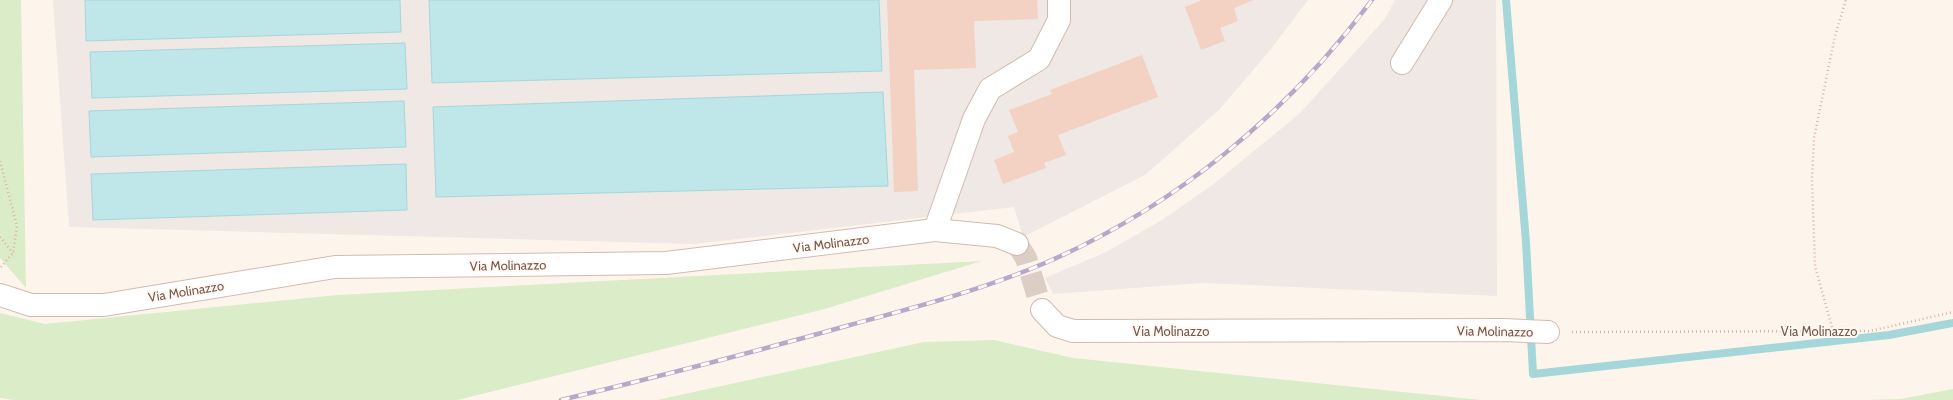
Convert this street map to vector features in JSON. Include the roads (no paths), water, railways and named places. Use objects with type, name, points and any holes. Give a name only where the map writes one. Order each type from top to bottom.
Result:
[{"type":"street","points":[[935,230],[974,119],[990,89],[1038,59],[1059,20],[1059,0]]},
{"type":"street","points":[[1402,63],[1441,0]]},
{"type":"street","name":"Via Molinazzo","points":[[0,295],[31,305],[104,305],[335,267],[666,263],[935,230],[997,236],[1017,244]]},
{"type":"street","name":"Via Molinazzo","points":[[1042,310],[1057,326],[1073,331],[1504,330],[1548,332]]},
{"type":"water","points":[[85,0],[400,0],[401,32],[86,41]]},
{"type":"water","points":[[429,0],[879,0],[882,71],[432,83]]},
{"type":"water","points":[[405,43],[407,89],[92,98],[90,52]]},
{"type":"water","points":[[883,92],[888,186],[436,197],[433,107]]},
{"type":"water","points":[[404,101],[406,147],[91,157],[89,111]]},
{"type":"water","points":[[406,164],[407,210],[93,220],[91,174]]},
{"type":"waterway","points":[[1506,0],[1526,242],[1533,374],[1889,335],[1953,323]]},
{"type":"tunnel","points":[[1017,244],[1026,258],[1042,310]]},
{"type":"railway","points":[[561,400],[742,355],[949,297],[1021,273],[1093,240],[1139,214],[1183,185],[1226,153],[1266,118],[1304,81],[1372,0]]}]
